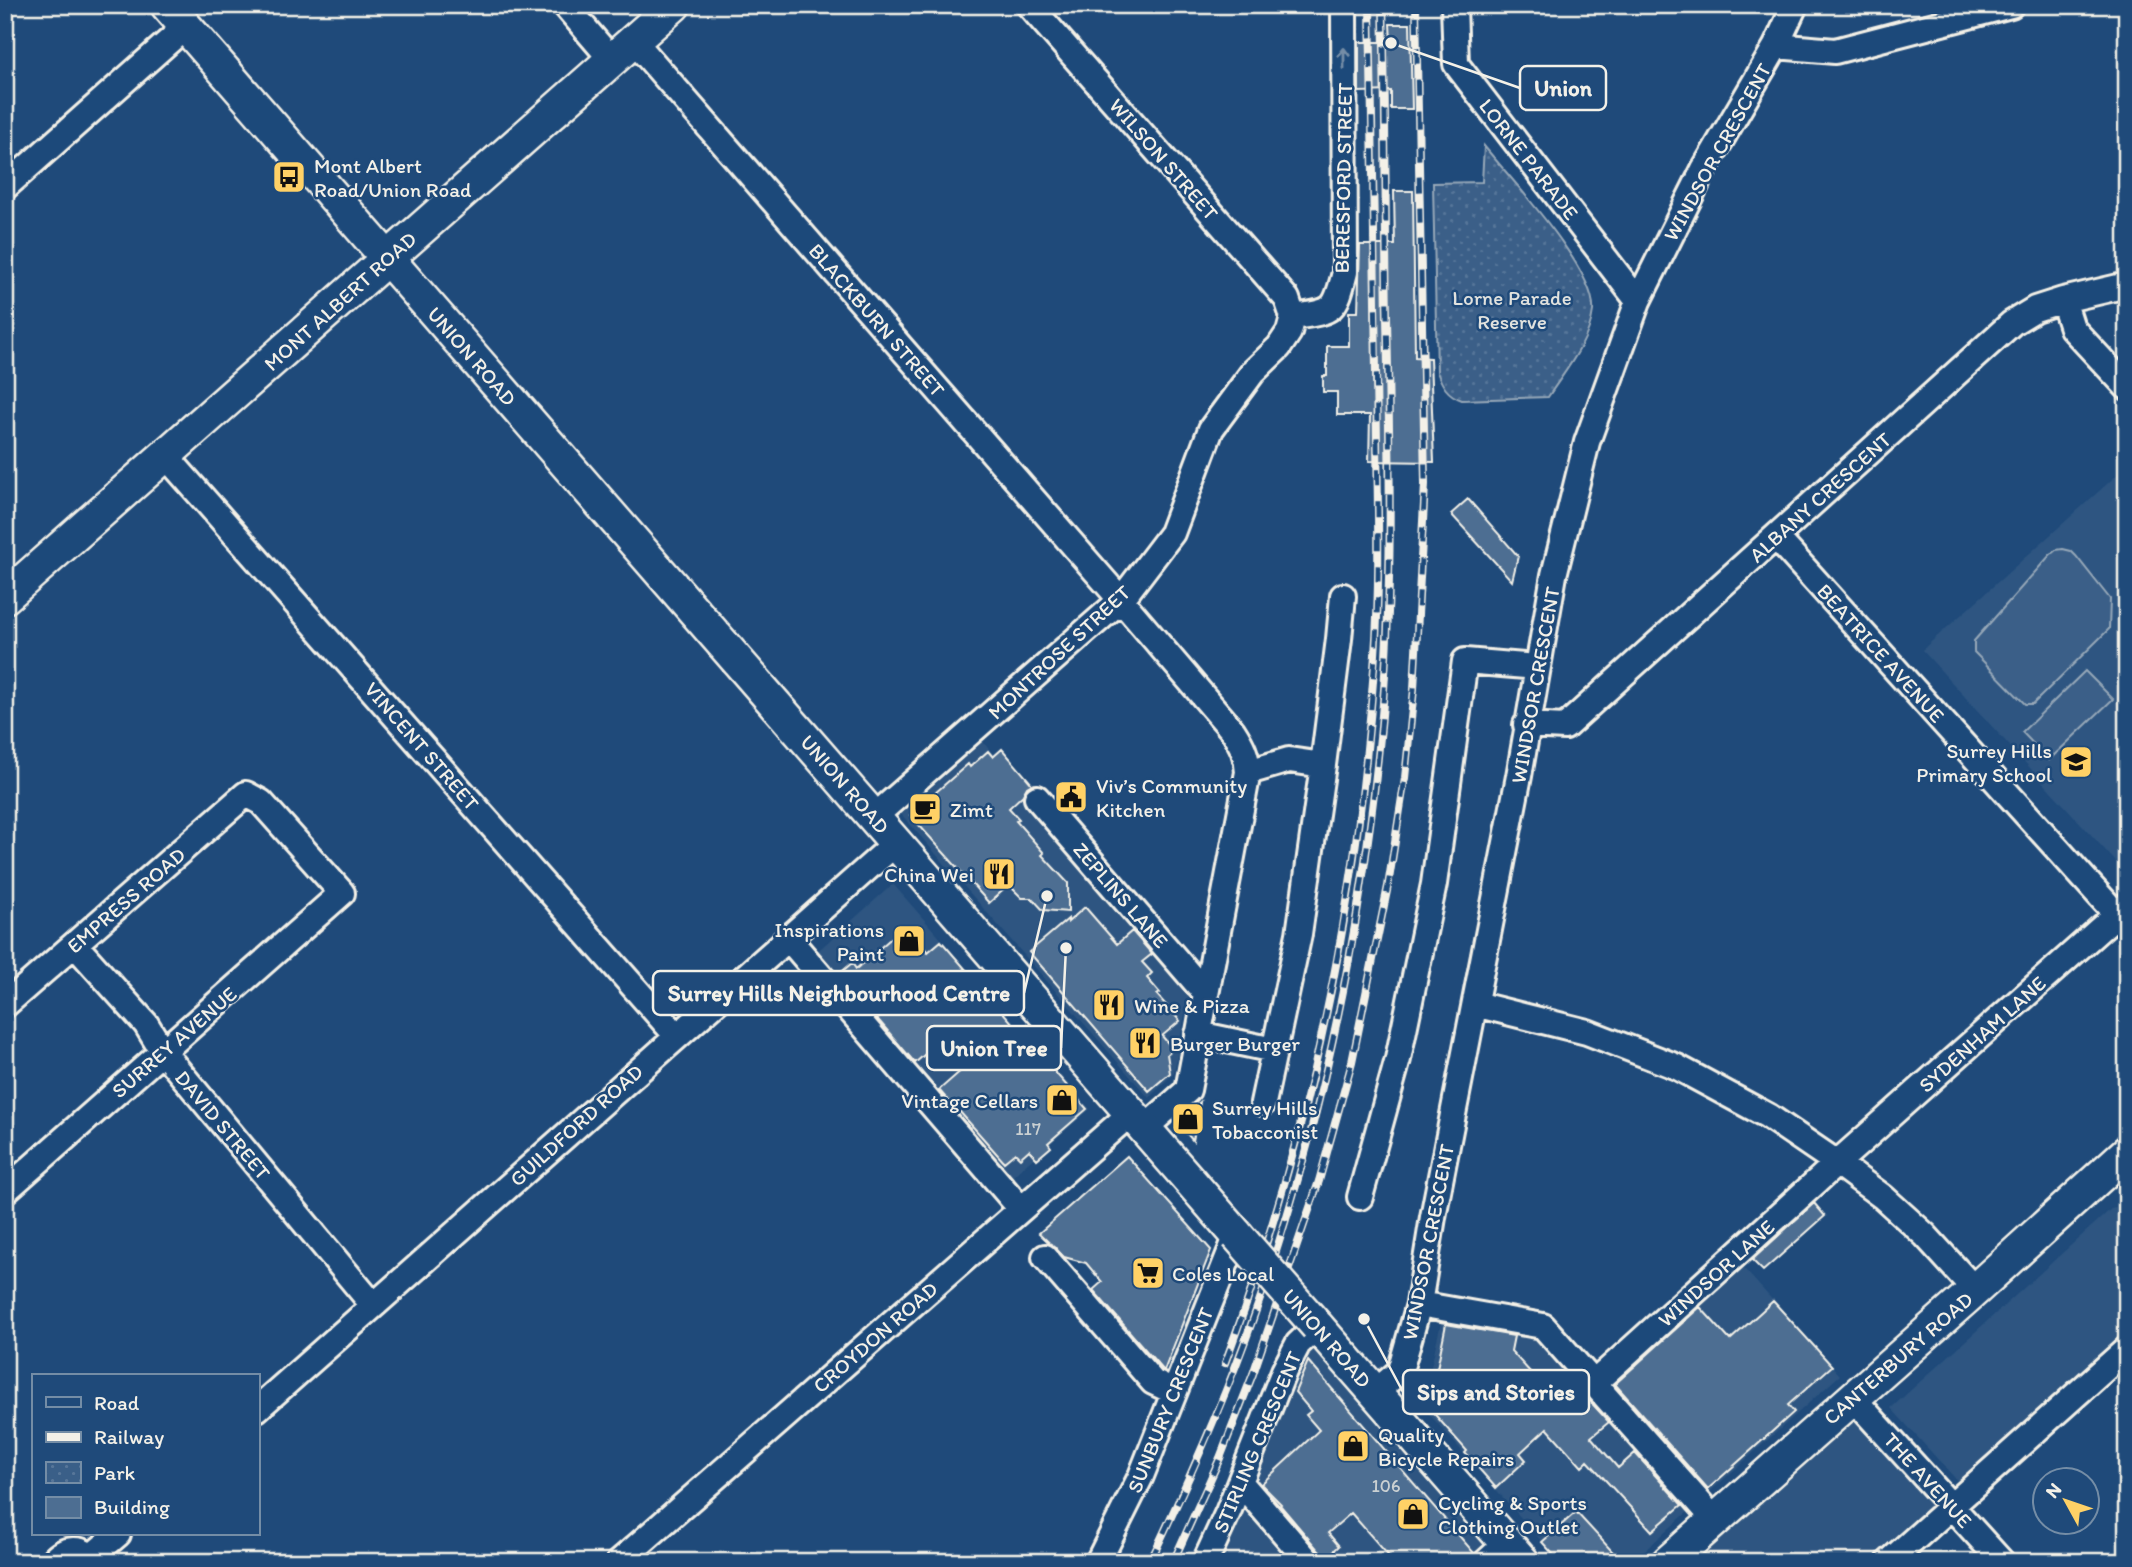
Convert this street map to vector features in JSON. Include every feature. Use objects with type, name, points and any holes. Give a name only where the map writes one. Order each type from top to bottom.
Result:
[{"type":"main road","name":"MONT ALBERT ROAD","points":[[5,597],[674,5]]},
{"type":"main road","name":"UNION ROAD","points":[[176,16],[1317,1326],[1505,1556]]},
{"type":"main road","name":"CANTERBURY ROAD","points":[[1668,1562],[2124,1159]]},
{"type":"street","name":"BLACKBURN STREET","points":[[565,5],[623,51],[1121,600],[1233,731],[1247,755],[1248,772]]},
{"type":"street","name":"WILSON STREET","points":[[1029,5],[1287,299],[1293,317]]},
{"type":"street","name":"BERESFORD STREET","points":[[1293,317],[1326,312],[1337,301],[1345,272],[1345,5]]},
{"type":"street","name":"LORNE PARADE","points":[[1454,5],[1456,64],[1638,301]]},
{"type":"street","name":"WINDSOR CRESCENT","points":[[1374,1393],[1400,1371],[1419,1304],[1433,1217],[1519,776],[1554,575],[1587,442],[1638,301],[1704,169],[1776,46],[1795,5]]},
{"type":"street","points":[[1776,46],[1835,51],[2011,5]]},
{"type":"street","points":[[5,187],[176,16]]},
{"type":"street","name":"ALBANY CRESCENT","points":[[1526,725],[1564,727],[2012,323],[2035,309],[2127,285]]},
{"type":"street","points":[[2063,300],[2073,328],[2127,387]]},
{"type":"street","name":"MONTROSE STREET","points":[[874,817],[1121,600],[1172,533],[1211,429],[1253,372],[1279,347],[1289,332],[1293,317]]},
{"type":"street","name":"VINCENT STREET","points":[[166,456],[677,1036]]},
{"type":"street","name":"BEATRICE AVENUE","points":[[1776,537],[2123,915]]},
{"type":"street","points":[[1263,1104],[1299,934],[1343,596]]},
{"type":"street","points":[[1360,1197],[1398,1059],[1434,884],[1465,661],[1537,667]]},
{"type":"street","points":[[1248,772],[1289,760],[1323,765]]},
{"type":"street","name":"CROYDON ROAD","points":[[619,1562],[1021,1209],[1138,1121],[1188,1090],[1248,772]]},
{"type":"street","name":"EMPRESS ROAD","points":[[5,1005],[246,794],[261,802],[342,894]]},
{"type":"street","name":"ZEPLINS LANE","points":[[1037,798],[1205,993]]},
{"type":"street","name":"GUILDFORD ROAD","points":[[259,1407],[897,842]]},
{"type":"street","name":"SURREY AVENUE","points":[[5,1191],[342,894]]},
{"type":"street","name":"SYDENHAM LANE","points":[[1838,1163],[2123,915]]},
{"type":"street","points":[[788,938],[1021,1209]]},
{"type":"street","name":"DAVID STREET","points":[[75,945],[146,1024],[163,1052],[373,1305]]},
{"type":"street","points":[[1475,1004],[1587,1032],[1677,1067],[1768,1116],[1883,1197],[1925,1236],[1975,1290]]},
{"type":"street","points":[[1198,1034],[1274,1050]]},
{"type":"street","name":"WINDSOR LANE","points":[[1594,1383],[1838,1163]]},
{"type":"street","name":"SUNBURY CRESCENT","points":[[1097,1562],[1141,1476],[1237,1235]]},
{"type":"street","points":[[1045,1257],[1153,1382],[1174,1392]]},
{"type":"street","points":[[1419,1304],[1543,1326],[1715,1520]]},
{"type":"street","name":"STIRLING CRESCENT","points":[[1205,1562],[1284,1371],[1298,1344],[1317,1326]]},
{"type":"street","points":[[1889,1562],[2127,1349]]},
{"type":"street","name":"THE AVENUE","points":[[1853,1398],[2002,1562]]},
{"type":"street","points":[[1240,1482],[1309,1562]]},
{"type":"street","points":[[52,1562],[59,1554],[75,1549],[84,1552],[92,1560],[116,1536]]},
{"type":"shaded area","points":[[1365,5],[1388,5],[1393,358],[1371,358]]},
{"type":"shaded area","name":"Surrey Hills Primary School","points":[[2127,466],[2127,874],[1922,650]]},
{"type":"shaded area","points":[[983,742],[1078,857],[1191,982],[1174,1073],[1149,1098],[901,814]]},
{"type":"shaded area","points":[[893,884],[1090,1109],[1006,1182],[812,956]]},
{"type":"shaded area","points":[[2120,1207],[2127,1215],[2127,1341],[1964,1488],[1891,1408],[2111,1209]]},
{"type":"shaded area","points":[[1739,1263],[1840,1375],[1632,1562],[1560,1562],[1422,1406],[1442,1318],[1539,1337],[1593,1396]]},
{"type":"shaded area","points":[[1317,1326],[1521,1562],[1205,1562]]},
{"type":"shaded area","points":[[1842,1408],[1938,1513],[1885,1562],[1668,1562]]},
{"type":"green space","name":"Lorne Parade Reserve","points":[[1484,146],[1550,226],[1581,273],[1591,294],[1593,311],[1587,334],[1548,397],[1462,400],[1446,389],[1437,372],[1433,183],[1482,182]]},
{"type":"green space","points":[[2063,549],[2076,556],[2110,599],[2109,629],[2033,704],[2025,704],[1974,652],[1974,641],[2050,555]]},
{"type":"green space","points":[[2085,671],[2113,699],[2049,760],[2022,732]]},
{"type":"building","points":[[1390,24],[1410,24],[1412,109],[1391,109],[1391,91],[1359,92],[1359,42],[1391,42]]},
{"type":"building","points":[[1394,191],[1413,191],[1415,357],[1430,358],[1434,462],[1369,461],[1370,415],[1337,415],[1337,392],[1323,392],[1323,376],[1327,376],[1327,346],[1349,346],[1349,312],[1358,312],[1360,245],[1395,245]]},
{"type":"building","points":[[1468,499],[1518,556],[1512,581],[1451,514]]},
{"type":"building","points":[[1002,749],[1032,784],[1009,808],[1019,819],[1016,821],[1044,853],[1042,855],[1068,883],[1068,912],[1043,910],[1032,898],[1022,898],[1009,885],[989,903],[910,815],[968,764],[970,767],[988,751],[993,757]]},
{"type":"building","points":[[1085,907],[1117,944],[1132,931],[1152,954],[1142,962],[1152,973],[1147,978],[1160,993],[1157,995],[1180,1021],[1162,1036],[1173,1049],[1167,1054],[1170,1073],[1149,1091],[1029,952]]},
{"type":"building","points":[[905,926],[928,952],[941,941],[1087,1109],[1048,1143],[1051,1147],[1037,1159],[1029,1150],[1020,1158],[1015,1153],[1004,1162],[939,1090],[963,1069],[939,1042],[915,1063],[839,974],[852,963],[856,969]]},
{"type":"building","points":[[1200,1102],[1193,1141],[1177,1122]]},
{"type":"building","name":"Coles Local","points":[[1127,1156],[1211,1250],[1164,1371],[1093,1290],[1102,1282],[1086,1263],[1064,1257],[1039,1233]]},
{"type":"building","points":[[1814,1203],[1825,1216],[1763,1271],[1752,1260]]},
{"type":"building","points":[[1773,1301],[1832,1366],[1788,1405],[1794,1412],[1708,1489],[1615,1384],[1700,1307],[1730,1340]]},
{"type":"building","points":[[1446,1324],[1514,1336],[1511,1351],[1541,1384],[1553,1374],[1579,1403],[1586,1397],[1609,1422],[1591,1437],[1618,1468],[1635,1453],[1682,1505],[1652,1531],[1588,1461],[1582,1467],[1547,1428],[1520,1453],[1526,1460],[1496,1488],[1429,1408]]},
{"type":"building","points":[[1308,1361],[1474,1553],[1472,1562],[1394,1562],[1351,1513],[1328,1533],[1339,1546],[1324,1560],[1281,1504],[1261,1484],[1319,1430],[1306,1415],[1311,1411],[1295,1392]]},
{"type":"building","points":[[1576,1512],[1622,1562],[1560,1562],[1542,1542]]},
{"type":"railway","points":[[1225,1363],[1255,1278],[1306,1103],[1343,925],[1357,836],[1367,745],[1377,628],[1378,548],[1370,5]]},
{"type":"railway","points":[[1150,1562],[1192,1472],[1242,1350],[1297,1182],[1316,1112],[1347,971],[1370,829],[1383,702],[1389,593],[1390,483],[1383,5]]},
{"type":"railway","points":[[1173,1562],[1220,1458],[1253,1374],[1319,1181],[1352,1062],[1388,886],[1405,778],[1414,689],[1425,484],[1416,5]]},
{"type":"place","name":"Union","points":[[1391,43]]},
{"type":"place","name":"Mont Albert Road/Union Road","points":[[289,177]]},
{"type":"place","name":"Surrey Hills Primary School","points":[[2076,762]]},
{"type":"place","name":"Viv’s Community Kitchen","points":[[1071,797]]},
{"type":"place","name":"Zimt","points":[[925,809]]},
{"type":"place","name":"China Wei","points":[[999,874]]},
{"type":"place","name":"Surrey Hills Neighbourhood Centre","points":[[1047,896]]},
{"type":"place","name":"Inspirations Paint","points":[[909,941]]},
{"type":"place","name":"Union Tree","points":[[1066,948]]},
{"type":"place","name":"Wine & Pizza","points":[[1109,1005]]},
{"type":"place","name":"Burger Burger","points":[[1145,1043]]},
{"type":"place","name":"Vintage Cellars","points":[[1062,1100]]},
{"type":"place","name":"Surrey Hills Tobacconist","points":[[1188,1119]]},
{"type":"place","name":"Coles Local","points":[[1148,1273]]},
{"type":"place","name":"Sips and Stories","points":[[1364,1319]]},
{"type":"place","name":"Quality Bicycle Repairs","points":[[1353,1446]]},
{"type":"place","name":"Cycling & Sports Clothing Outlet","points":[[1413,1514]]}]
